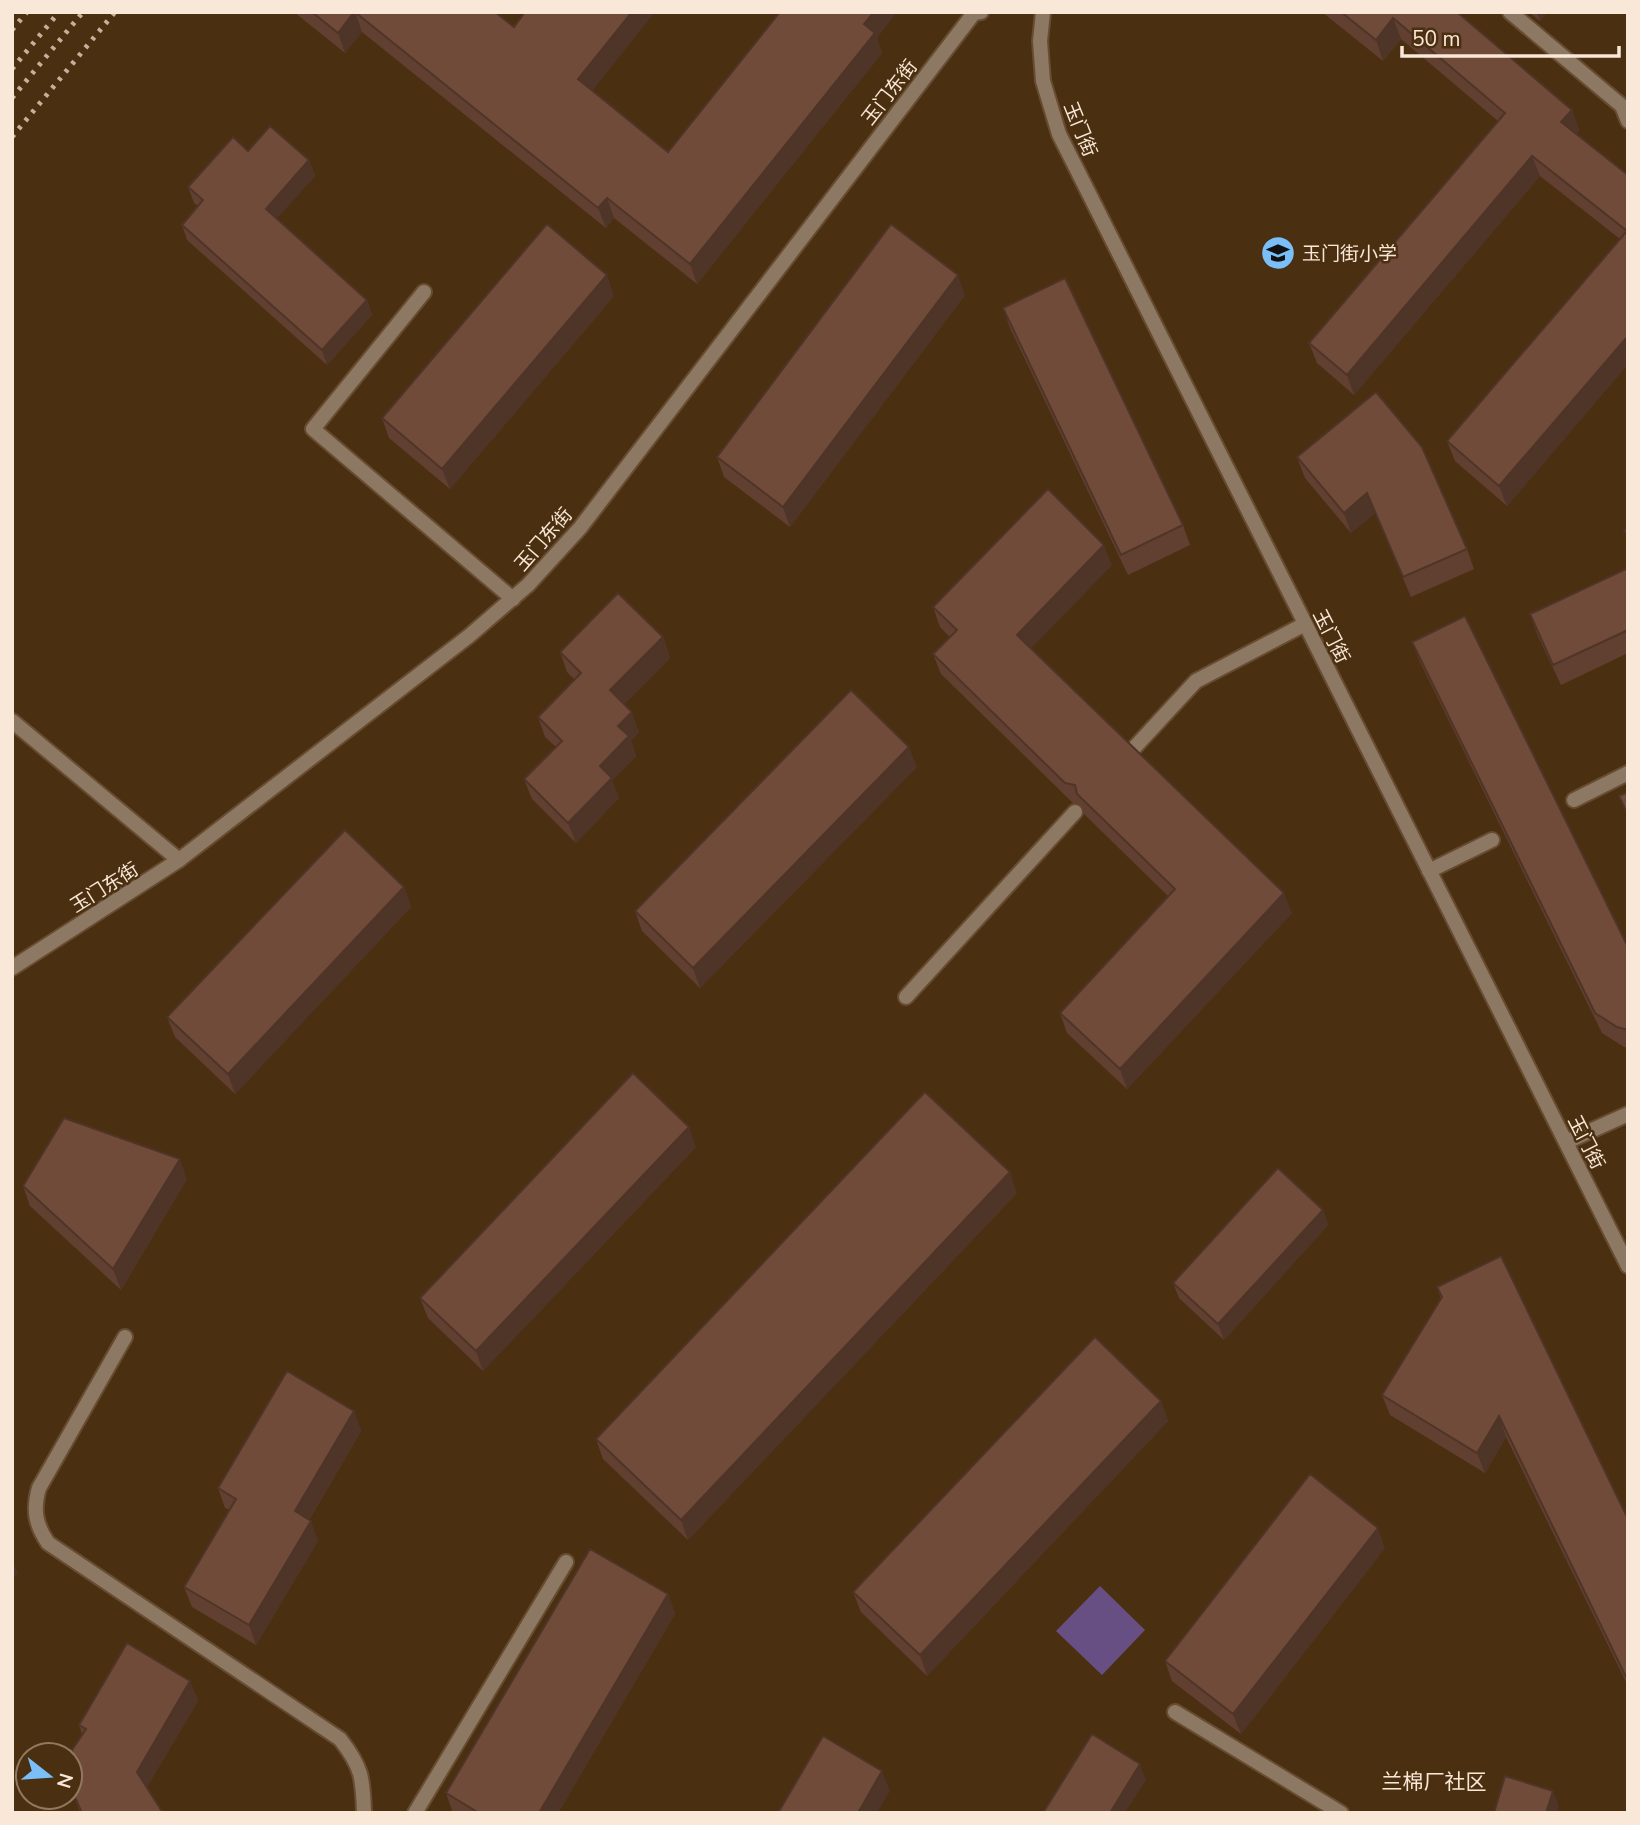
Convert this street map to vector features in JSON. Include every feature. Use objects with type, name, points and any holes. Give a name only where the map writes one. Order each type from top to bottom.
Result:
[{"type":"street","name":"玉门东街","points":[[12,968],[180,860],[513,599],[580,528],[974,13],[981,12]]},
{"type":"street","name":"玉门街","points":[[1043,12],[1040,41],[1043,81],[1059,134],[1628,1266]]},
{"type":"street","points":[[1510,12],[1622,106],[1628,121]]},
{"type":"street","points":[[424,292],[313,429],[513,599]]},
{"type":"street","points":[[1135,747],[1196,681],[1305,624]]},
{"type":"street","points":[[12,721],[180,860]]},
{"type":"street","points":[[1574,800],[1628,773]]},
{"type":"street","points":[[906,996],[1075,812]]},
{"type":"street","points":[[1429,871],[1492,840]]},
{"type":"street","points":[[1566,1142],[1628,1114]]},
{"type":"street","points":[[125,1337],[39,1488],[35,1517],[39,1531],[48,1543],[340,1739],[354,1757],[363,1777],[364,1813]]},
{"type":"street","points":[[415,1813],[566,1562]]},
{"type":"street","points":[[1175,1712],[1341,1813]]},
{"type":"shaded area","points":[[1100,1586],[1145,1630],[1102,1675],[1056,1631]]},
{"type":"building","points":[[312,12],[354,12],[338,33]]},
{"type":"building","points":[[355,12],[495,12],[514,27],[525,12],[632,12],[578,79],[668,152],[780,12],[874,12],[864,24],[875,33],[690,264],[607,198],[598,208]]},
{"type":"building","points":[[1341,12],[1457,12],[1572,110],[1561,122],[1628,175],[1628,336],[1499,486],[1447,441],[1627,231],[1532,156],[1347,375],[1309,343],[1505,113],[1393,18],[1376,40]]},
{"type":"building","points":[[270,126],[309,160],[266,209],[367,300],[322,350],[182,225],[203,200],[188,187],[233,137],[248,151]]},
{"type":"building","points":[[547,224],[607,275],[442,469],[382,418]]},
{"type":"building","points":[[891,224],[958,275],[783,507],[717,457]]},
{"type":"building","points":[[1065,278],[1183,525],[1121,555],[1003,308]]},
{"type":"building","points":[[1376,392],[1422,447],[1467,549],[1403,577],[1367,493],[1344,513],[1297,457]]},
{"type":"building","points":[[1048,489],[1104,545],[1017,635],[1284,893],[1120,1069],[1060,1013],[1175,889],[1077,794],[1075,785],[1065,783],[933,654],[957,630],[933,607]]},
{"type":"building","points":[[1628,568],[1628,630],[1553,665],[1530,614]]},
{"type":"building","points":[[618,593],[663,637],[610,690],[632,712],[618,726],[629,736],[600,766],[612,778],[568,823],[524,779],[562,741],[538,717],[581,673],[560,652]]},
{"type":"building","points":[[1465,616],[1628,947],[1628,1030],[1617,1027],[1595,1013],[1412,642]]},
{"type":"building","points":[[851,690],[909,747],[693,968],[635,911]]},
{"type":"building","points":[[1628,792],[1628,815],[1619,796]]},
{"type":"building","points":[[345,830],[404,887],[228,1074],[167,1017]]},
{"type":"building","points":[[633,1073],[689,1127],[476,1351],[420,1298]]},
{"type":"building","points":[[925,1092],[1010,1172],[681,1520],[596,1439]]},
{"type":"building","points":[[64,1118],[180,1159],[113,1269],[23,1186]]},
{"type":"building","points":[[1278,1168],[1323,1210],[1218,1324],[1173,1283]]},
{"type":"building","points":[[1501,1256],[1628,1519],[1628,1681],[1499,1416],[1477,1453],[1382,1395],[1442,1297],[1437,1287]]},
{"type":"building","points":[[1095,1337],[1161,1401],[920,1655],[853,1592]]},
{"type":"building","points":[[287,1371],[354,1411],[295,1511],[311,1521],[249,1625],[184,1587],[236,1499],[218,1488]]},
{"type":"building","points":[[1310,1474],[1378,1528],[1233,1714],[1165,1661]]},
{"type":"building","points":[[590,1549],[668,1594],[539,1813],[479,1813],[446,1793]]},
{"type":"building","points":[[127,1643],[190,1681],[137,1772],[163,1813],[82,1813],[84,1741],[78,1741],[86,1729],[79,1725]]},
{"type":"building","points":[[1092,1734],[1140,1764],[1110,1813],[1043,1813]]},
{"type":"building","points":[[823,1736],[882,1771],[858,1813],[778,1813]]},
{"type":"building","points":[[1505,1776],[1553,1791],[1546,1813],[1494,1813]]},
{"type":"railway","points":[[12,30],[27,12]]},
{"type":"railway","points":[[12,69],[59,12]]},
{"type":"railway","points":[[12,98],[83,12]]},
{"type":"railway","points":[[12,137],[115,12]]},
{"type":"place","name":"玉门街小学","points":[[1278,253]]},
{"type":"district","name":"兰棉厂社区","points":[[1434,1782]]}]
